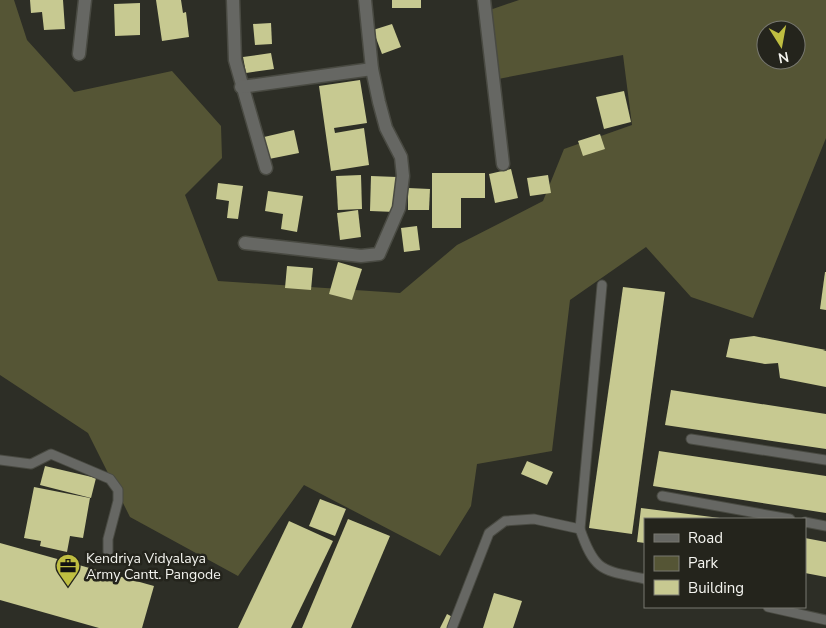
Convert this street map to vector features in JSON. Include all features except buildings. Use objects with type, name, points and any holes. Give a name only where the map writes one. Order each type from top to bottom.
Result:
[{"type":"street","points":[[79,54],[85,0]]},
{"type":"street","points":[[234,0],[235,60],[241,87],[266,168]]},
{"type":"street","points":[[245,243],[361,256],[380,254],[399,208],[403,176],[402,157],[386,128],[372,69],[365,0]]},
{"type":"street","points":[[484,0],[503,164]]},
{"type":"street","points":[[241,87],[372,69]]},
{"type":"lane","points":[[602,285],[580,529],[588,553],[603,570],[644,579]]},
{"type":"lane","points":[[692,439],[826,460]]},
{"type":"lane","points":[[0,460],[31,464],[51,454],[110,478],[118,490],[118,501],[108,539],[108,552]]},
{"type":"lane","points":[[662,496],[784,518]]},
{"type":"lane","points":[[452,628],[489,533],[505,521],[534,519],[580,529]]},
{"type":"lane","points":[[806,522],[826,526]]},
{"type":"lane","points":[[772,608],[826,620]]},
{"type":"green space","points":[[0,0],[14,0],[27,40],[74,92],[172,71],[221,126],[222,158],[185,195],[218,281],[400,293],[457,245],[543,201],[564,149],[632,125],[623,55],[493,80],[484,12],[519,0],[826,0],[826,138],[753,318],[691,297],[646,247],[570,300],[552,451],[477,464],[471,506],[440,556],[304,485],[238,576],[130,517],[88,433],[0,375]]},
{"type":"place","name":"Kendriya Vidyalaya Army Cantt. Pangode","points":[[68,587]]}]
